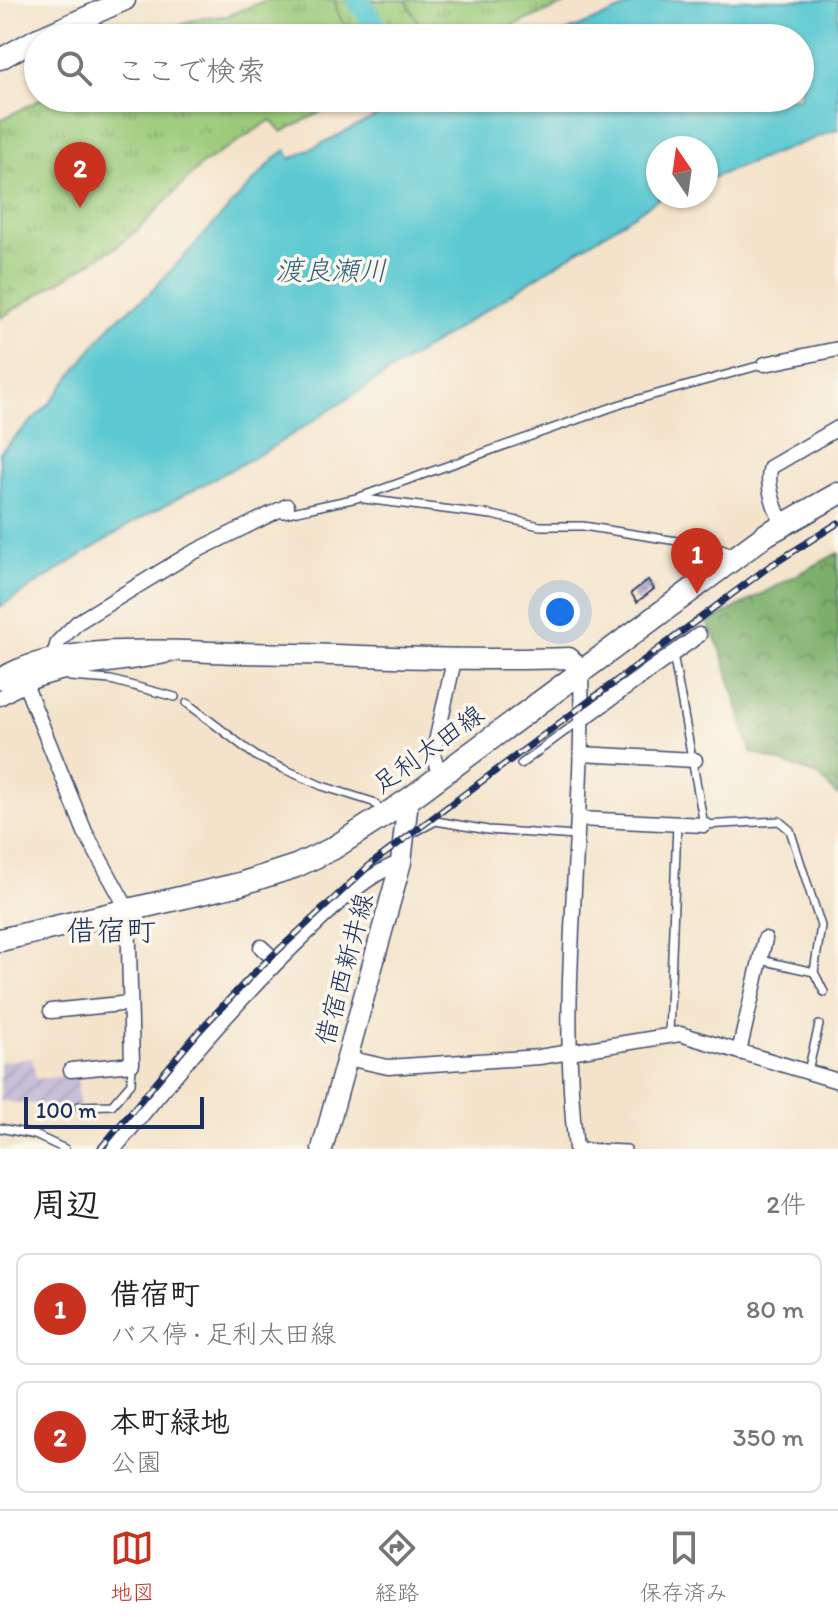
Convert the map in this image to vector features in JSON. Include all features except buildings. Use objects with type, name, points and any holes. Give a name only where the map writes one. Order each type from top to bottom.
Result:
[{"type":"main road","name":"足利太田線","points":[[0,940],[281,872],[332,849],[408,800],[737,555],[783,524],[838,494]]},
{"type":"street","points":[[70,24],[125,0]]},
{"type":"street","points":[[0,59],[24,46]]},
{"type":"street","points":[[765,364],[838,349]]},
{"type":"street","points":[[783,524],[775,507],[769,473],[771,467],[838,428]]},
{"type":"street","points":[[58,665],[58,642],[78,622],[188,555],[287,506]]},
{"type":"street","points":[[581,720],[699,635]]},
{"type":"street","points":[[0,679],[58,665],[87,654],[185,652],[569,658],[581,670],[579,819],[567,1006],[567,1052],[576,1148]]},
{"type":"street","points":[[440,776],[433,755],[455,656]]},
{"type":"street","points":[[0,698],[58,665]]},
{"type":"street","points":[[25,684],[85,832],[128,910],[132,1064],[71,1070]]},
{"type":"street","points":[[581,754],[695,760]]},
{"type":"street","name":"借宿西新井線","points":[[322,1149],[401,862],[408,800]]},
{"type":"street","points":[[579,819],[704,825]]},
{"type":"street","points":[[114,1149],[217,1026],[277,962],[370,878],[401,862]]},
{"type":"street","points":[[739,1052],[765,939]]},
{"type":"street","points":[[261,947],[277,962]]},
{"type":"street","points":[[51,1011],[130,1003]]},
{"type":"street","points":[[347,1058],[388,1067],[567,1052],[680,1034],[838,1081]]},
{"type":"lane","points":[[265,516],[357,498],[621,404],[765,364]]},
{"type":"lane","points":[[357,498],[492,515],[540,526],[599,528],[721,548],[737,555]]},
{"type":"lane","points":[[673,654],[695,760],[704,825],[779,821],[790,830],[821,926],[814,972],[824,992]]},
{"type":"lane","points":[[58,665],[70,677],[111,680],[175,697]]},
{"type":"lane","points":[[187,703],[257,757],[322,786],[373,802],[387,815]]},
{"type":"lane","points":[[521,764],[581,720]]},
{"type":"lane","points":[[406,831],[415,832],[436,821],[488,830],[578,837]]},
{"type":"lane","points":[[669,1034],[677,824]]},
{"type":"lane","points":[[761,960],[814,972]]},
{"type":"lane","points":[[808,1071],[819,1025]]},
{"type":"lane","points":[[79,1106],[112,1105],[131,1083],[132,1064]]},
{"type":"lane","points":[[0,1128],[35,1135],[65,1149]]},
{"type":"lane","points":[[576,1148],[627,1149]]},
{"type":"shaded area","points":[[32,1058],[36,1079],[77,1075],[79,1109],[0,1101],[0,1062]]},
{"type":"green space","points":[[266,0],[335,0],[345,24],[183,24],[199,18],[227,16]]},
{"type":"green space","points":[[335,0],[406,0],[420,24],[345,24],[338,15]]},
{"type":"green space","points":[[406,0],[576,0],[516,24],[419,24]]},
{"type":"green space","points":[[24,108],[24,112],[321,112],[282,132],[271,120],[201,165],[139,229],[116,247],[0,318],[0,120]]},
{"type":"green space","points":[[838,553],[838,796],[818,775],[751,752],[721,650],[707,623]]},
{"type":"water","name":"渡良瀬川","points":[[645,0],[838,0],[838,129],[718,175],[718,136],[646,136],[646,207],[271,448],[134,522],[0,607],[0,452],[50,403],[112,323],[150,293],[276,157],[286,150],[291,159],[384,112],[814,112],[814,24],[586,24]]},
{"type":"waterway","points":[[358,0],[374,24]]},
{"type":"railway","points":[[100,1149],[200,1030],[255,972],[371,864],[767,568],[838,523]]},
{"type":"place","name":"本町緑地","points":[[80,208]]},
{"type":"place","name":"借宿町","points":[[697,594]]},
{"type":"district","name":"借宿町","points":[[111,930]]}]
